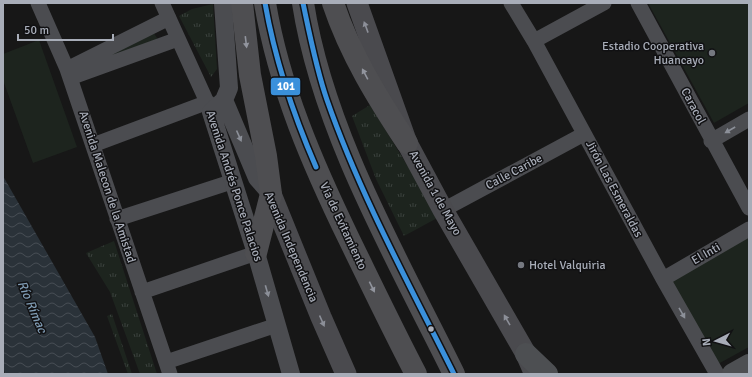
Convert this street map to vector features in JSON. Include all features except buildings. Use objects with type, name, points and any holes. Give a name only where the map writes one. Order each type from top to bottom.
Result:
[{"type":"highway","points":[[242,3],[250,75],[266,156],[271,194],[256,253]]},
{"type":"highway","name":"Vía de Evitamiento","points":[[265,3],[269,29],[288,98],[315,166],[416,374]]},
{"type":"highway","points":[[303,3],[322,86],[347,152],[376,216],[454,374]]},
{"type":"highway","points":[[333,3],[350,44],[366,76],[383,107],[408,143]]},
{"type":"main road","name":"Avenida 1 de Mayo","points":[[357,3],[408,143],[443,210],[526,354],[534,374]]},
{"type":"main road","name":"Avenida Independencia","points":[[271,194],[346,374]]},
{"type":"main road","points":[[526,354],[547,374]]},
{"type":"main road","points":[[733,374],[749,366]]},
{"type":"street","name":"Avenida Malecon de la Amistad","points":[[38,3],[69,74],[168,368]]},
{"type":"street","name":"Avenida Andrés Ponce Palacios","points":[[162,3],[178,39],[214,105],[234,181],[291,374]]},
{"type":"street","points":[[93,145],[214,105],[228,88],[229,76],[222,3]]},
{"type":"street","name":"Jirón Las Esmeraldas","points":[[512,3],[663,279],[717,374]]},
{"type":"street","points":[[534,41],[604,3]]},
{"type":"street","name":"Caracol","points":[[638,3],[749,208]]},
{"type":"street","points":[[69,74],[169,18]]},
{"type":"street","points":[[69,74],[178,39]]},
{"type":"street","name":"Avenida Independencia","points":[[214,105],[257,178],[271,194]]},
{"type":"street","points":[[712,140],[749,119]]},
{"type":"street","name":"Calle Caribe","points":[[443,210],[584,134]]},
{"type":"street","points":[[117,219],[234,181]]},
{"type":"street","name":"El Inti","points":[[663,279],[749,229]]},
{"type":"street","points":[[142,292],[256,253]]},
{"type":"street","points":[[168,368],[277,325]]},
{"type":"green space","name":"Estadio Cooperativa Huancayo","points":[[648,3],[749,3],[749,103],[714,123]]},
{"type":"green space","points":[[213,4],[217,69],[211,77],[179,16],[192,9]]},
{"type":"green space","points":[[149,31],[153,32],[157,38],[157,42],[83,72]]},
{"type":"green space","points":[[39,40],[77,147],[33,163],[3,80],[3,54]]},
{"type":"green space","points":[[370,105],[439,217],[404,236],[376,179],[352,116]]},
{"type":"green space","points":[[749,232],[749,347],[718,364],[669,278]]},
{"type":"green space","points":[[114,241],[157,374],[140,374],[110,292],[86,253]]},
{"type":"green space","points":[[112,314],[132,374],[128,374],[107,316]]},
{"type":"water","name":"Río Rímac","points":[[3,176],[95,337],[108,374],[5,374],[3,366]]},
{"type":"transit line","name":"101","points":[[265,3],[279,66],[300,127],[316,167]]},
{"type":"transit line","name":"101","points":[[303,3],[327,100],[354,170],[386,239],[454,374]]},
{"type":"place","name":"Estadio Cooperativa Huancayo","points":[[712,53]]},
{"type":"place","name":"Hotel Valquiria","points":[[521,265]]}]
